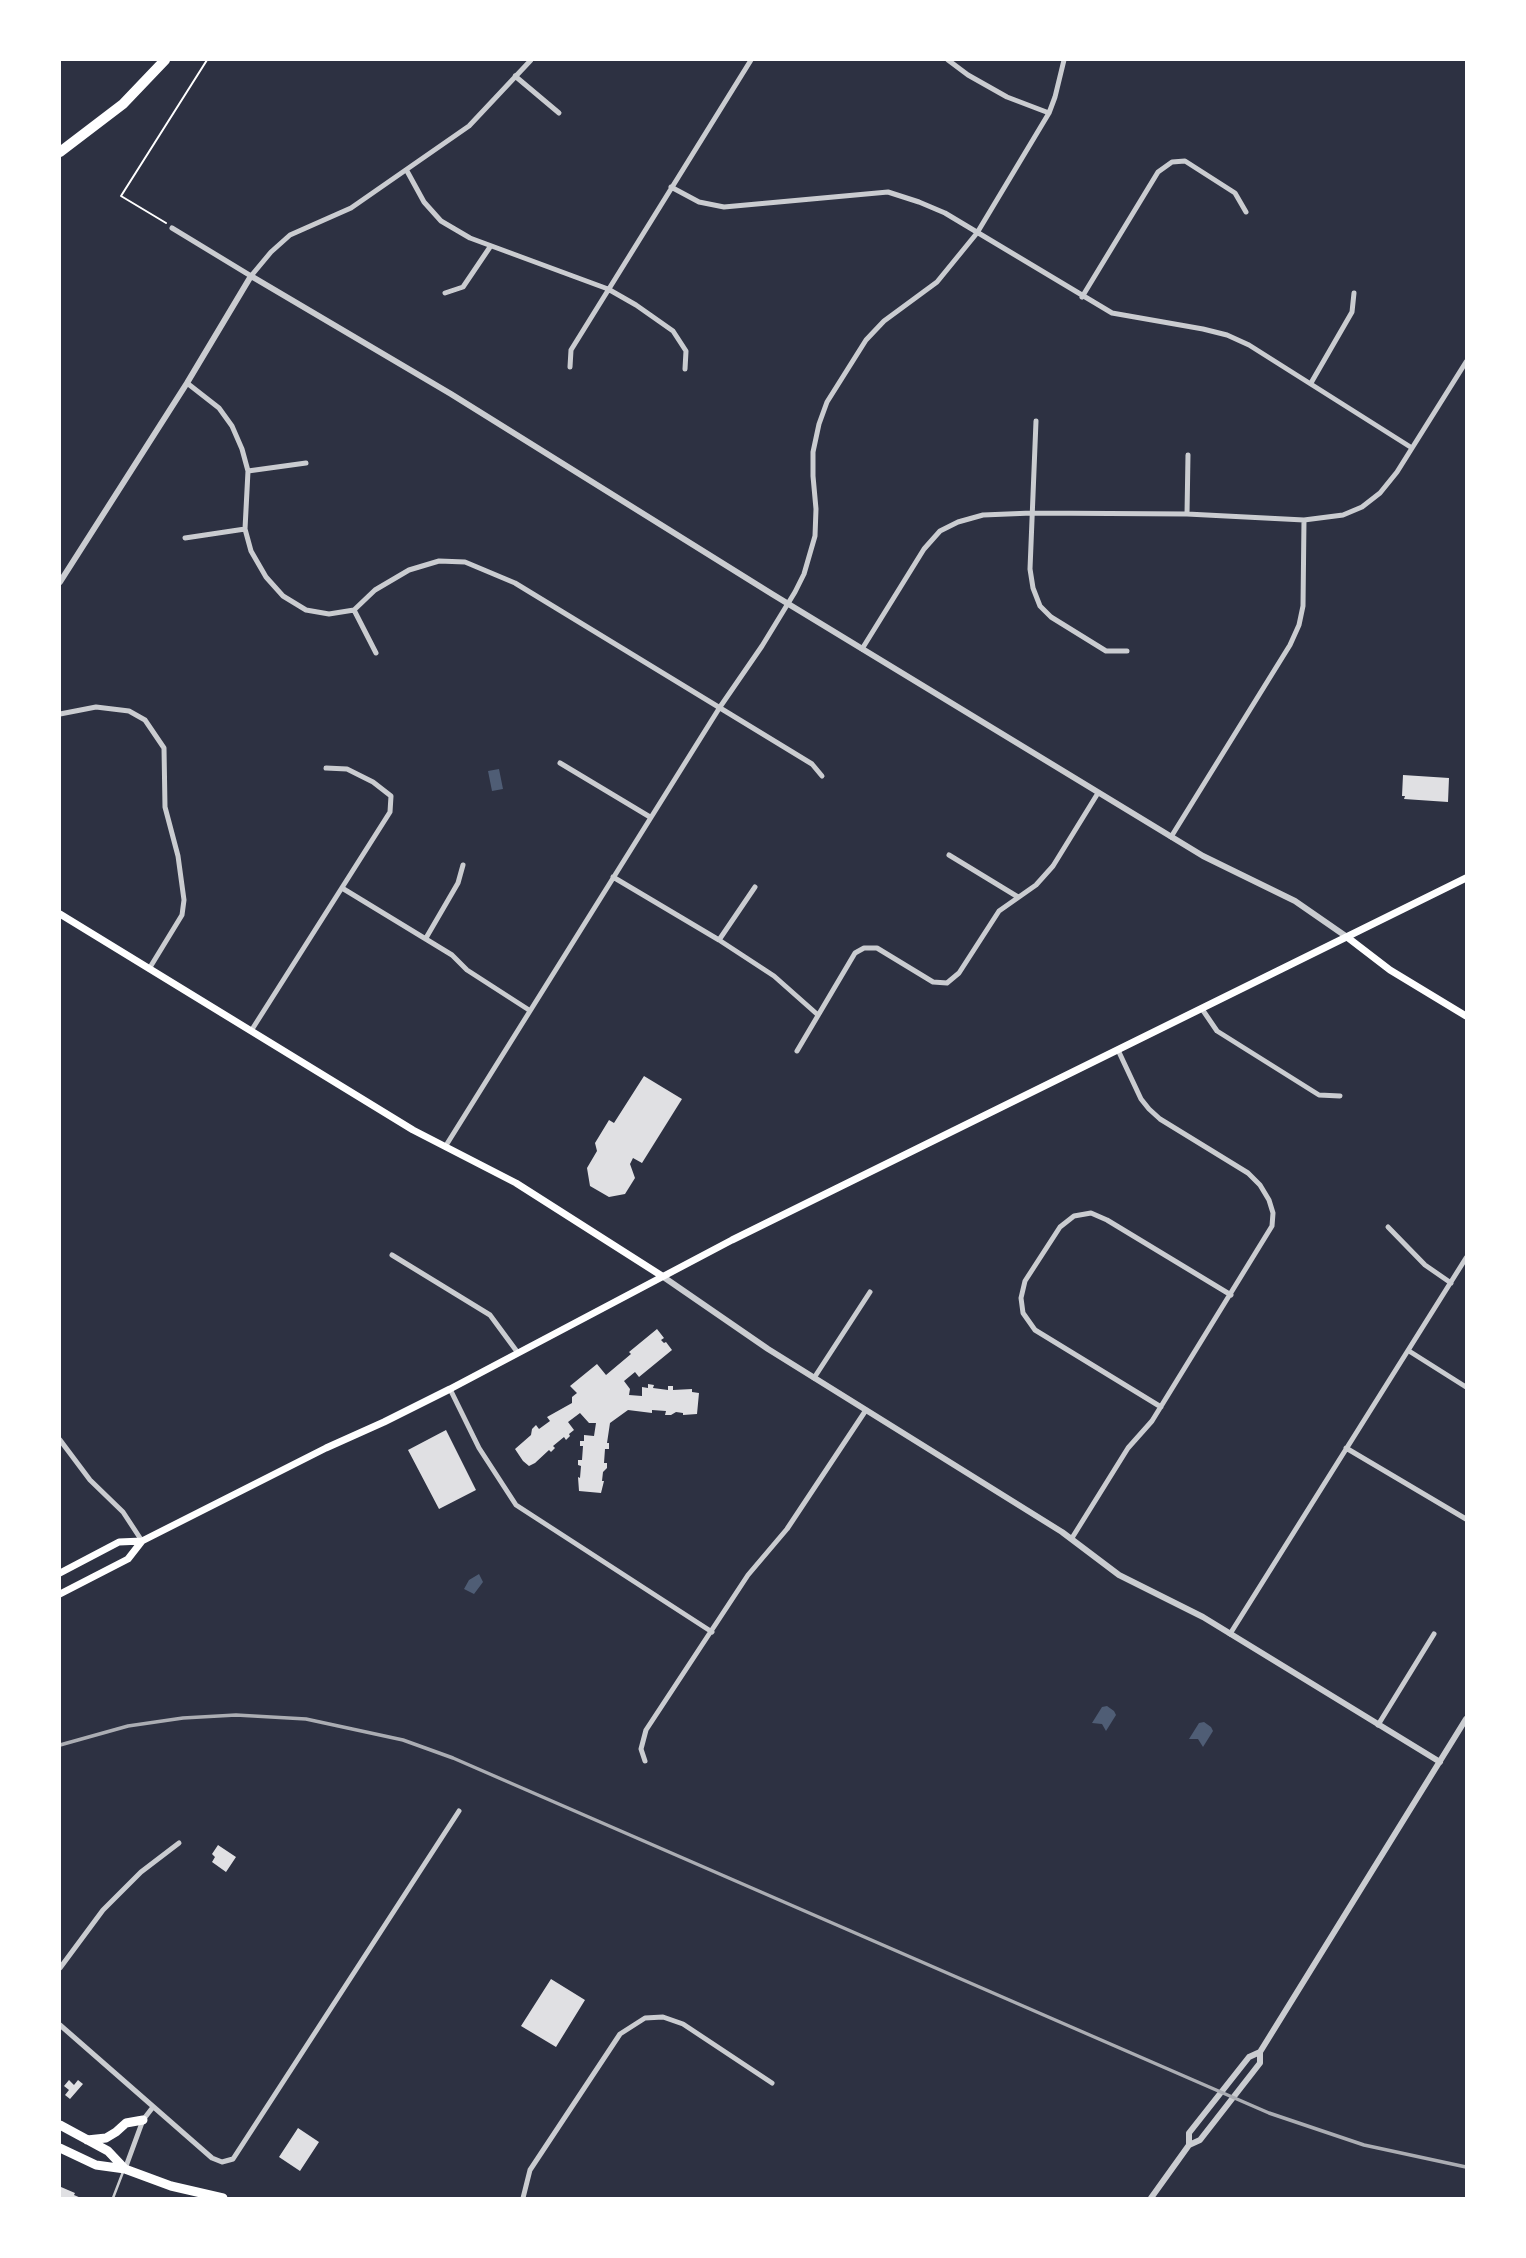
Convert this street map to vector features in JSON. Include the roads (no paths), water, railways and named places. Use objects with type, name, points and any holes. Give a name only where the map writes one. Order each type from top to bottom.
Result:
[{"type":"highway","points":[[60,152],[123,104],[165,60]]},
{"type":"highway","points":[[86,2140],[106,2138],[126,2123],[143,2120]]},
{"type":"highway","points":[[60,2124],[108,2151],[125,2169]]},
{"type":"highway","points":[[60,2148],[96,2165],[125,2169],[171,2186],[223,2199]]},
{"type":"main road","points":[[60,1573],[119,1542],[142,1541],[450,1389],[662,1276],[1466,878]]},
{"type":"main road","points":[[60,914],[413,1130],[516,1183],[662,1276]]},
{"type":"main road","points":[[1347,937],[1390,970],[1466,1016]]},
{"type":"main road","points":[[60,1594],[128,1559],[142,1541]]},
{"type":"street","points":[[60,582],[187,383],[251,276],[271,252],[290,235],[351,208],[469,126],[531,60]]},
{"type":"street","points":[[570,367],[571,350],[751,60]]},
{"type":"street","points":[[948,60],[1007,97],[1049,113]]},
{"type":"street","points":[[445,1147],[650,817],[788,604],[804,574],[815,536],[813,452],[818,424],[827,402],[866,340],[884,321],[937,282],[977,233],[1049,113],[1065,60]]},
{"type":"street","points":[[516,76],[559,113]]},
{"type":"street","points":[[1082,297],[1158,172],[1172,162],[1185,161],[1235,193],[1246,212]]},
{"type":"street","points":[[407,171],[424,202],[441,221],[490,247],[516,254],[608,289],[673,331],[686,351],[685,369]]},
{"type":"street","points":[[671,187],[699,202],[724,207],[888,192],[919,202],[945,213],[1112,313],[1227,335],[1249,345],[1412,448]]},
{"type":"street","points":[[173,228],[451,394],[1098,793],[1218,865],[1295,901],[1347,937]]},
{"type":"street","points":[[445,293],[463,287],[490,247]]},
{"type":"street","points":[[1311,383],[1352,312],[1354,293]]},
{"type":"street","points":[[862,649],[924,549],[940,531],[958,522],[983,515],[1032,513],[1187,514],[1304,520],[1343,515],[1362,507],[1380,493],[1397,472],[1466,362]]},
{"type":"street","points":[[187,383],[219,408],[232,426],[243,449],[248,471],[246,529],[251,551],[266,577],[283,596],[306,610],[328,614],[354,610],[375,590],[409,570],[439,561],[465,562],[515,583],[812,764],[822,776]]},
{"type":"street","points":[[1036,421],[1030,569],[1040,606],[1051,617],[1106,652],[1127,651]]},
{"type":"street","points":[[1187,514],[1188,455]]},
{"type":"street","points":[[248,471],[306,463]]},
{"type":"street","points":[[1171,837],[1290,645],[1299,625],[1303,606],[1304,520]]},
{"type":"street","points":[[185,538],[246,529]]},
{"type":"street","points":[[354,610],[376,653]]},
{"type":"street","points":[[60,714],[96,707],[129,711],[145,720],[164,748],[165,807],[178,856],[184,900],[181,915],[149,969]]},
{"type":"street","points":[[560,763],[650,817]]},
{"type":"street","points":[[251,1031],[390,812],[391,796],[373,782],[347,769],[326,768]]},
{"type":"street","points":[[797,1051],[855,953],[864,948],[877,948],[933,982],[947,983],[959,973],[999,911],[1036,885],[1053,866],[1098,793]]},
{"type":"street","points":[[949,855],[1018,897]]},
{"type":"street","points":[[426,938],[458,883],[463,865]]},
{"type":"street","points":[[613,877],[774,976],[818,1015]]},
{"type":"street","points":[[719,940],[755,887]]},
{"type":"street","points":[[342,888],[426,938],[452,955],[485,983],[529,1010]]},
{"type":"street","points":[[1202,1009],[1217,1031],[1319,1095],[1340,1096]]},
{"type":"street","points":[[1072,1538],[1128,1448],[1161,1406],[1272,1226],[1273,1213],[1269,1200],[1248,1173],[1149,1110],[1118,1050]]},
{"type":"street","points":[[1161,1406],[1035,1330],[1023,1314],[1021,1298],[1025,1281],[1059,1227],[1074,1216],[1091,1213],[1231,1295]]},
{"type":"street","points":[[1388,1227],[1425,1265],[1451,1283]]},
{"type":"street","points":[[392,1255],[490,1315],[518,1353]]},
{"type":"street","points":[[1230,1634],[1466,1258]]},
{"type":"street","points":[[662,1276],[723,1320],[1072,1538],[1130,1581],[1189,1609],[1440,1762]]},
{"type":"street","points":[[814,1378],[870,1292]]},
{"type":"street","points":[[1409,1351],[1466,1387]]},
{"type":"street","points":[[450,1389],[480,1448],[516,1505],[712,1632]]},
{"type":"street","points":[[645,1761],[641,1749],[646,1730],[748,1575],[787,1529],[866,1410]]},
{"type":"street","points":[[60,1440],[90,1480],[123,1512],[142,1541]]},
{"type":"street","points":[[1346,1448],[1466,1519]]},
{"type":"street","points":[[1378,1725],[1434,1634]]},
{"type":"street","points":[[1189,2145],[1189,2133],[1250,2057],[1260,2052],[1466,1719]]},
{"type":"street","points":[[60,2025],[212,2158],[229,2161],[237,2154],[458,1811]]},
{"type":"street","points":[[60,1968],[103,1910],[141,1872],[179,1843]]},
{"type":"street","points":[[523,2199],[530,2170],[620,2034],[645,2018],[663,2017],[683,2024],[772,2083]]},
{"type":"street","points":[[1151,2199],[1189,2145],[1200,2140],[1246,2083],[1260,2063],[1260,2052]]},
{"type":"street","points":[[125,2169],[143,2120],[153,2107]]},
{"type":"lane","points":[[113,2199],[125,2169]]},
{"type":"water","points":[[499,769],[503,789],[492,791],[488,771]]},
{"type":"water","points":[[479,1574],[483,1582],[474,1594],[464,1589],[469,1580]]},
{"type":"water","points":[[1107,1706],[1116,1715],[1106,1731],[1102,1724],[1092,1723],[1102,1707]]},
{"type":"water","points":[[1204,1722],[1213,1731],[1203,1747],[1198,1739],[1189,1739],[1199,1723]]},
{"type":"railway","points":[[60,1745],[128,1726],[183,1718],[236,1715],[306,1719],[403,1740],[453,1758],[1269,2113],[1364,2145],[1466,2167]]}]
